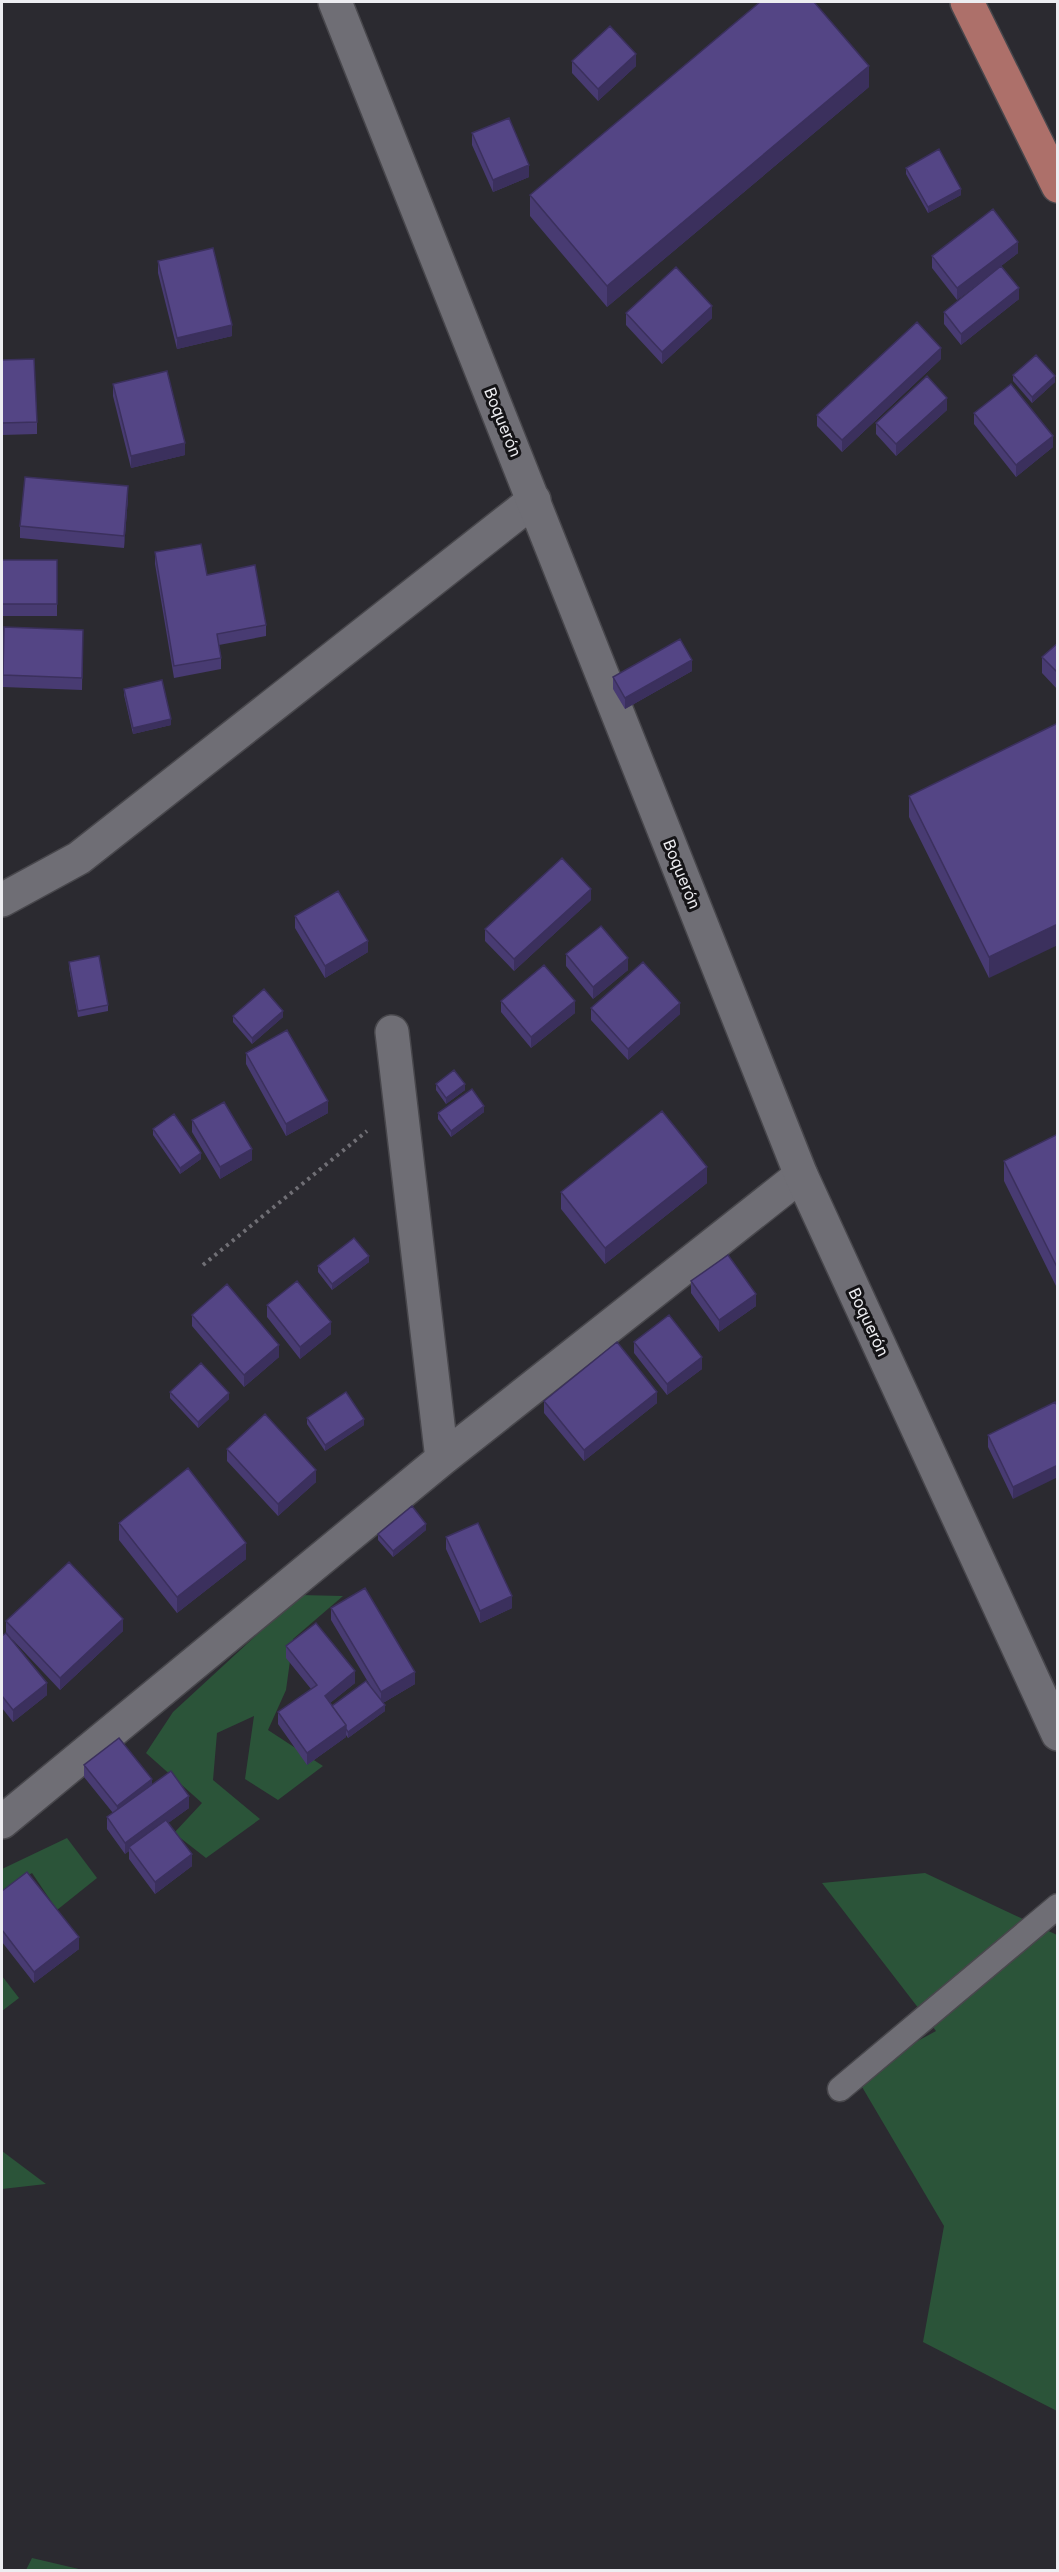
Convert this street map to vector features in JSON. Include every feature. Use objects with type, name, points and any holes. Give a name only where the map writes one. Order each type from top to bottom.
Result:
[{"type":"main road","points":[[967,2],[1058,186]]},
{"type":"street","name":"Boquerón","points":[[335,2],[801,1175],[1058,1734]]},
{"type":"street","points":[[2,900],[79,858],[534,500]]},
{"type":"street","points":[[392,1032],[442,1459]]},
{"type":"street","points":[[2,1822],[442,1459],[801,1175]]},
{"type":"lane","points":[[840,2089],[1058,1906]]},
{"type":"path","points":[[203,1265],[400,1104]]},
{"type":"green space","points":[[300,1595],[343,1596],[293,1639],[286,1690],[268,1730],[323,1766],[278,1800],[245,1779],[254,1716],[217,1733],[213,1780],[260,1819],[206,1858],[174,1833],[202,1803],[146,1753],[173,1712]]},
{"type":"green space","points":[[67,1838],[97,1878],[57,1910],[32,1873],[2,1891],[2,1869]]},
{"type":"green space","points":[[925,1873],[1057,1935],[1057,2411],[923,2342],[944,2226],[855,2075],[936,2031],[822,1883]]},
{"type":"green space","points":[[2,1976],[19,1998],[2,2011]]},
{"type":"green space","points":[[2,2151],[46,2184],[2,2189]]},
{"type":"green space","points":[[32,2558],[83,2570],[26,2570]]},
{"type":"building","points":[[760,2],[814,2],[869,66],[607,286],[530,195]]},
{"type":"building","points":[[610,26],[636,54],[598,89],[572,61]]},
{"type":"building","points":[[509,118],[529,165],[493,180],[472,133]]},
{"type":"building","points":[[939,149],[961,189],[928,207],[906,168]]},
{"type":"building","points":[[993,209],[1018,242],[957,288],[932,256]]},
{"type":"building","points":[[213,248],[232,325],[177,338],[158,261]]},
{"type":"building","points":[[1001,266],[1019,288],[961,334],[944,312]]},
{"type":"building","points":[[676,267],[712,306],[662,352],[626,313]]},
{"type":"building","points":[[917,322],[941,348],[842,440],[817,415]]},
{"type":"building","points":[[1036,355],[1055,376],[1032,397],[1013,375]]},
{"type":"building","points":[[34,359],[37,422],[2,423],[2,360]]},
{"type":"building","points":[[167,371],[185,443],[131,456],[113,384]]},
{"type":"building","points":[[927,376],[947,398],[896,444],[876,423]]},
{"type":"building","points":[[1011,384],[1053,436],[1016,465],[974,413]]},
{"type":"building","points":[[25,477],[128,486],[124,536],[20,526]]},
{"type":"building","points":[[201,544],[207,575],[255,565],[266,625],[217,634],[221,658],[174,666],[155,552]]},
{"type":"building","points":[[2,560],[57,560],[57,604],[2,604]]},
{"type":"building","points":[[4,627],[83,630],[82,678],[3,675]]},
{"type":"building","points":[[680,639],[692,660],[625,698],[613,677]]},
{"type":"building","points":[[1058,643],[1058,673],[1042,657]]},
{"type":"building","points":[[162,680],[171,719],[133,728],[124,689]]},
{"type":"building","points":[[1058,723],[1058,924],[989,957],[909,796]]},
{"type":"building","points":[[562,858],[591,889],[514,959],[485,929]]},
{"type":"building","points":[[338,891],[368,941],[325,966],[295,916]]},
{"type":"building","points":[[601,926],[628,958],[593,987],[566,954]]},
{"type":"building","points":[[99,956],[108,1005],[78,1011],[69,962]]},
{"type":"building","points":[[643,962],[680,1003],[628,1049],[591,1008]]},
{"type":"building","points":[[544,965],[575,1001],[531,1037],[501,1001]]},
{"type":"building","points":[[264,989],[283,1011],[252,1038],[233,1016]]},
{"type":"building","points":[[287,1030],[328,1101],[286,1124],[246,1053]]},
{"type":"building","points":[[454,1070],[465,1084],[446,1098],[436,1084]]},
{"type":"building","points":[[472,1089],[484,1106],[451,1131],[438,1113]]},
{"type":"building","points":[[224,1102],[252,1149],[220,1167],[192,1120]]},
{"type":"building","points":[[662,1111],[707,1167],[605,1248],[561,1192]]},
{"type":"building","points":[[174,1114],[201,1153],[180,1168],[153,1129]]},
{"type":"building","points":[[1058,1134],[1058,1269],[1004,1161]]},
{"type":"building","points":[[354,1238],[369,1256],[332,1284],[318,1266]]},
{"type":"building","points":[[728,1255],[756,1294],[719,1320],[691,1281]]},
{"type":"building","points":[[297,1281],[331,1322],[300,1347],[267,1305]]},
{"type":"building","points":[[227,1284],[279,1345],[244,1375],[192,1315]]},
{"type":"building","points":[[669,1315],[702,1357],[667,1384],[634,1342]]},
{"type":"building","points":[[617,1342],[657,1392],[584,1450],[544,1401]]},
{"type":"building","points":[[201,1363],[229,1393],[198,1422],[170,1392]]},
{"type":"building","points":[[346,1392],[364,1419],[325,1445],[307,1418]]},
{"type":"building","points":[[1055,1402],[1058,1407],[1058,1465],[1013,1487],[988,1435]]},
{"type":"building","points":[[265,1414],[316,1470],[278,1504],[227,1449]]},
{"type":"building","points":[[188,1468],[246,1543],[177,1597],[119,1523]]},
{"type":"building","points":[[412,1506],[426,1524],[393,1551],[378,1534]]},
{"type":"building","points":[[478,1523],[512,1596],[480,1611],[446,1537]]},
{"type":"building","points":[[69,1562],[123,1619],[60,1678],[6,1621]]},
{"type":"building","points":[[365,1588],[415,1672],[381,1692],[331,1608]]},
{"type":"building","points":[[316,1623],[355,1671],[325,1696],[346,1725],[307,1753],[278,1712],[317,1685],[286,1646]]},
{"type":"building","points":[[6,1633],[47,1683],[13,1710],[2,1696],[2,1636]]},
{"type":"building","points":[[366,1681],[385,1705],[348,1732],[346,1725],[332,1706]]},
{"type":"building","points":[[119,1738],[152,1779],[117,1806],[84,1765]]},
{"type":"building","points":[[171,1771],[189,1796],[125,1843],[107,1817]]},
{"type":"building","points":[[166,1820],[192,1854],[155,1882],[129,1847]]},
{"type":"building","points":[[27,1872],[79,1937],[34,1972],[2,1930],[2,1891]]}]
